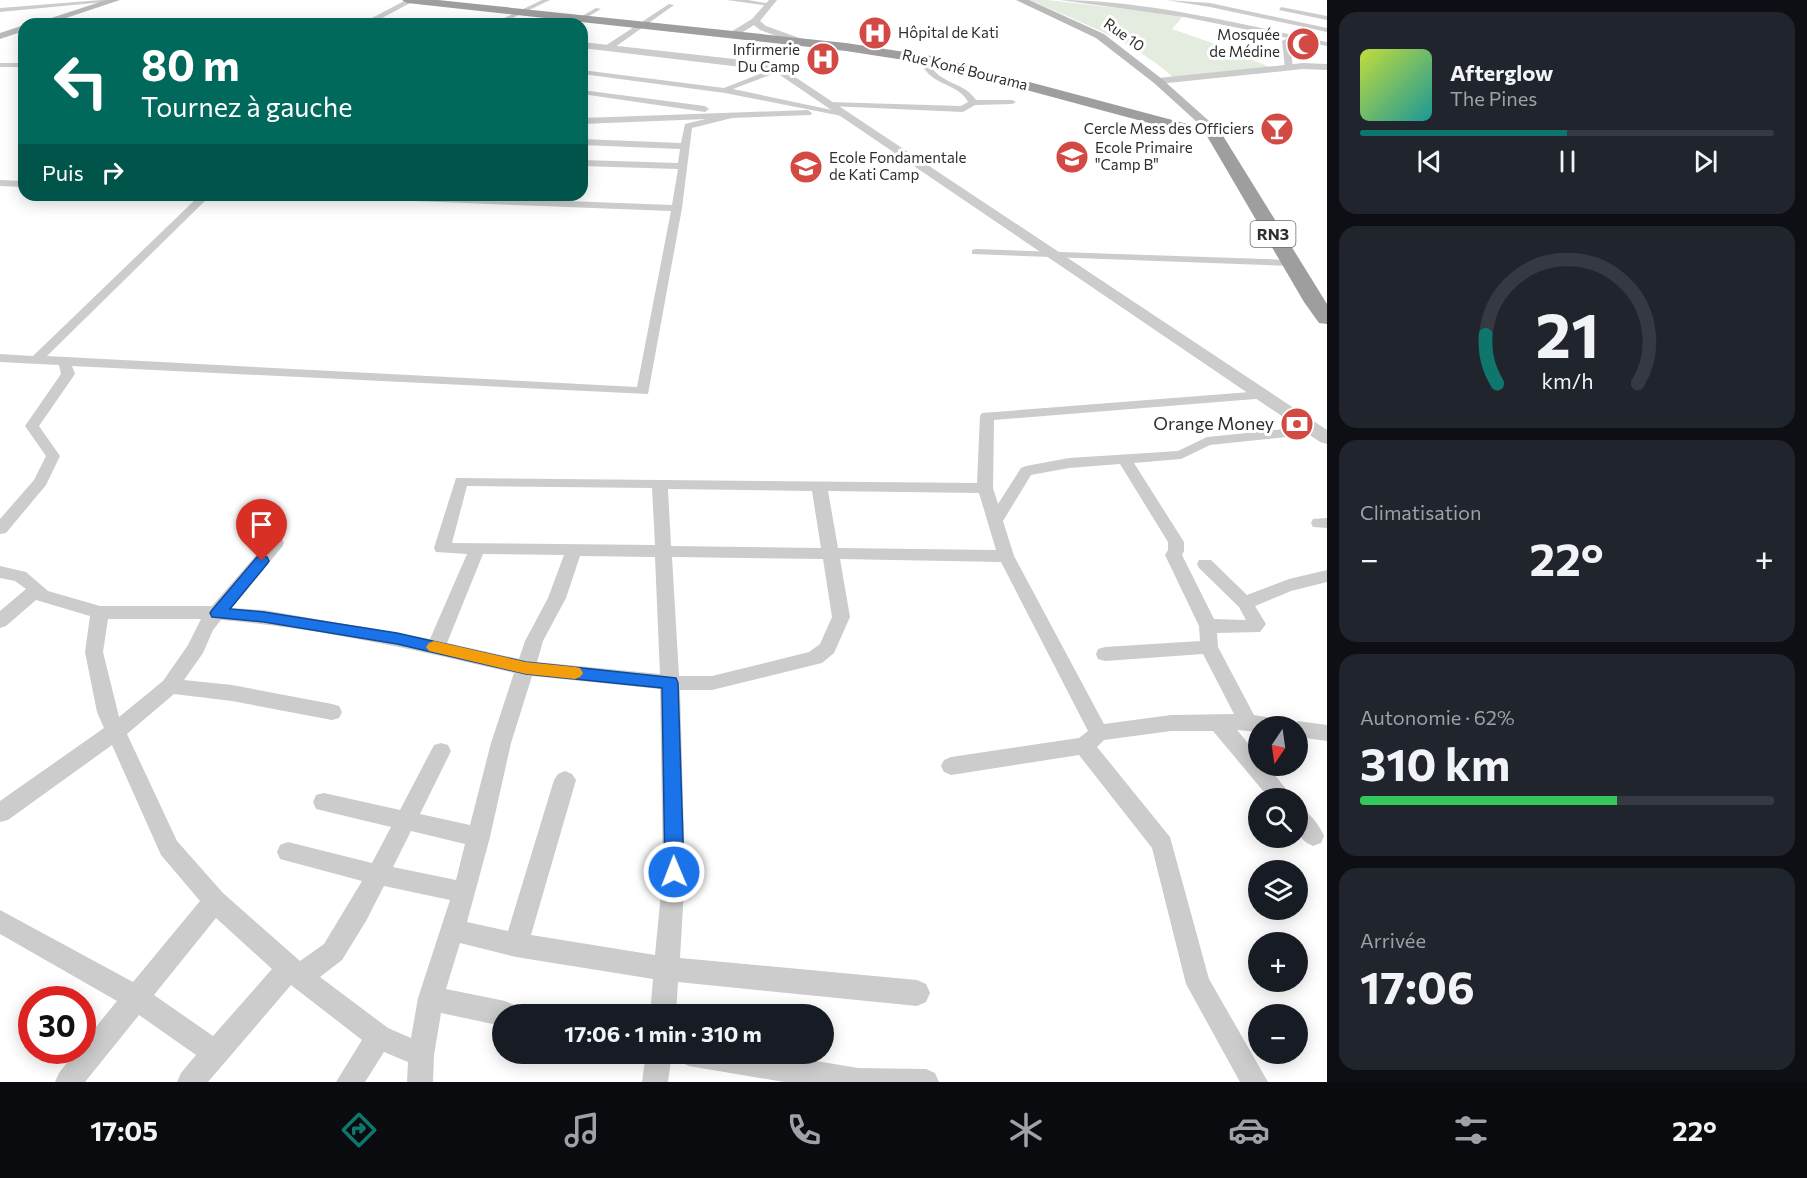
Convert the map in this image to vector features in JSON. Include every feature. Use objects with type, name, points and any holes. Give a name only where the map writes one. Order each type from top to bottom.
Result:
[{"type":"highway","name":"Rue Koné Bourama","points":[[413,1],[455,3],[550,18]]},
{"type":"highway","name":"Rue Koné Bourama","points":[[588,23],[732,35],[797,46],[876,50],[931,60],[1162,121],[1201,127]]},
{"type":"highway","name":"RN3","points":[[1201,127],[1222,148],[1314,302],[1327,318]]},
{"type":"main road","name":"Rue 10","points":[[1021,0],[1100,36],[1158,81],[1201,127]]},
{"type":"main road","points":[[58,18],[114,1]]},
{"type":"main road","points":[[0,36],[18,30]]},
{"type":"street","points":[[376,18],[413,1],[438,0]]},
{"type":"street","points":[[508,18],[547,0]]},
{"type":"street","points":[[730,0],[771,2]]},
{"type":"street","points":[[1063,0],[1096,1],[1189,16],[1293,39],[1327,44]]},
{"type":"street","points":[[1169,0],[1210,5],[1326,29]]},
{"type":"street","points":[[1189,16],[1225,0]]},
{"type":"street","points":[[0,10],[114,1]]},
{"type":"street","points":[[732,35],[754,24],[771,2]]},
{"type":"street","points":[[609,48],[671,5]]},
{"type":"street","points":[[1271,7],[1327,18]]},
{"type":"street","points":[[583,18],[598,9]]},
{"type":"street","points":[[754,24],[797,46]]},
{"type":"street","points":[[1289,68],[1286,41],[1326,29]]},
{"type":"street","points":[[588,46],[777,65],[828,104],[1321,434]]},
{"type":"street","points":[[1287,49],[1297,50]]},
{"type":"street","points":[[931,60],[927,68],[935,78],[965,91],[973,103]]},
{"type":"street","points":[[0,65],[18,65]]},
{"type":"street","points":[[716,96],[777,65]]},
{"type":"street","points":[[1158,81],[1289,68],[1327,68]]},
{"type":"street","points":[[588,73],[724,90],[842,113]]},
{"type":"street","points":[[588,83],[599,75]]},
{"type":"street","points":[[588,93],[735,115]]},
{"type":"street","points":[[700,108],[708,102]]},
{"type":"street","points":[[828,104],[963,109],[973,103],[1012,102]]},
{"type":"street","points":[[588,121],[842,113]]},
{"type":"street","points":[[0,358],[644,391],[677,208],[688,126],[735,115]]},
{"type":"street","points":[[588,142],[686,146]]},
{"type":"street","points":[[588,163],[683,166]]},
{"type":"street","points":[[0,183],[18,184]]},
{"type":"street","points":[[0,368],[36,360],[200,201]]},
{"type":"street","points":[[568,201],[677,208]]},
{"type":"street","points":[[976,252],[1290,263]]},
{"type":"street","points":[[0,529],[41,482],[53,456],[32,426],[68,374],[64,361]]},
{"type":"street","points":[[1255,1082],[1198,984],[1162,844],[1092,740],[1006,556],[985,488],[987,416],[1263,395]]},
{"type":"street","points":[[995,522],[1026,471],[1069,463],[1182,455],[1207,441],[1321,434]]},
{"type":"street","points":[[951,766],[1171,723],[1248,722],[1209,647],[1208,626],[1173,555],[1176,551],[1176,542],[1124,459]]},
{"type":"street","points":[[985,488],[461,481],[442,548],[1006,556]]},
{"type":"street","points":[[660,484],[670,683],[674,872],[664,1004]]},
{"type":"street","points":[[0,572],[20,576],[42,596],[64,604],[100,612],[218,613],[264,617],[436,648],[526,668],[670,683],[712,683],[815,658],[827,648],[840,617],[819,486]]},
{"type":"street","points":[[0,813],[49,776],[116,731],[170,686],[180,675],[205,627],[276,543]]},
{"type":"street","points":[[436,648],[477,549]]},
{"type":"street","points":[[420,1082],[421,1055],[431,998],[464,892],[501,744],[534,641],[556,598],[574,550]]},
{"type":"street","points":[[1205,564],[1245,603],[1257,624],[1254,627],[1208,626]]},
{"type":"street","points":[[1245,603],[1285,586],[1327,576]]},
{"type":"street","points":[[0,621],[35,591]]},
{"type":"street","points":[[100,612],[94,652],[107,712],[169,848],[215,901],[295,972],[379,1037],[421,1055]]},
{"type":"street","points":[[1105,654],[1209,647]]},
{"type":"street","points":[[170,686],[232,693],[332,712]]},
{"type":"street","points":[[1220,723],[1274,788]]},
{"type":"street","points":[[1308,730],[1327,733]]},
{"type":"street","points":[[190,1082],[214,1052],[295,972],[333,952],[379,875],[441,751]]},
{"type":"street","points":[[516,945],[565,780]]},
{"type":"street","points":[[324,802],[479,837]]},
{"type":"street","points":[[1308,830],[1313,836]]},
{"type":"street","points":[[288,852],[379,875],[464,892]]},
{"type":"street","points":[[68,1082],[215,901]]},
{"type":"street","points":[[0,921],[136,998],[214,1052]]},
{"type":"street","points":[[452,930],[516,945],[668,969],[917,993]]},
{"type":"street","points":[[431,998],[492,1011]]},
{"type":"street","points":[[349,1082],[379,1037]]},
{"type":"street","points":[[655,1082],[657,1064]]},
{"type":"street","points":[[753,1064],[858,1082],[926,1082]]},
{"type":"shaded area","points":[[1029,0],[1048,0],[1183,16],[1172,29],[1224,47],[1269,67],[1175,79],[1124,43]]},
{"type":"slow traffic","points":[[434,647],[526,668],[575,673]]},
{"type":"place","name":"Hôpital de Kati","points":[[875,33]]},
{"type":"place","name":"Mosquée de Médine","points":[[1303,44]]},
{"type":"place","name":"Infirmerie Du Camp","points":[[823,59]]},
{"type":"place","name":"Cercle Mess des Officiers","points":[[1277,129]]},
{"type":"place","name":"Ecole Primaire \"Camp B\"","points":[[1072,157]]},
{"type":"place","name":"Ecole Fondamentale de Kati Camp","points":[[806,167]]},
{"type":"place","name":"Orange Money","points":[[1297,424]]},
{"type":"route","points":[[262,561],[218,613],[264,617],[397,639],[526,668],[670,683],[674,872]]}]
